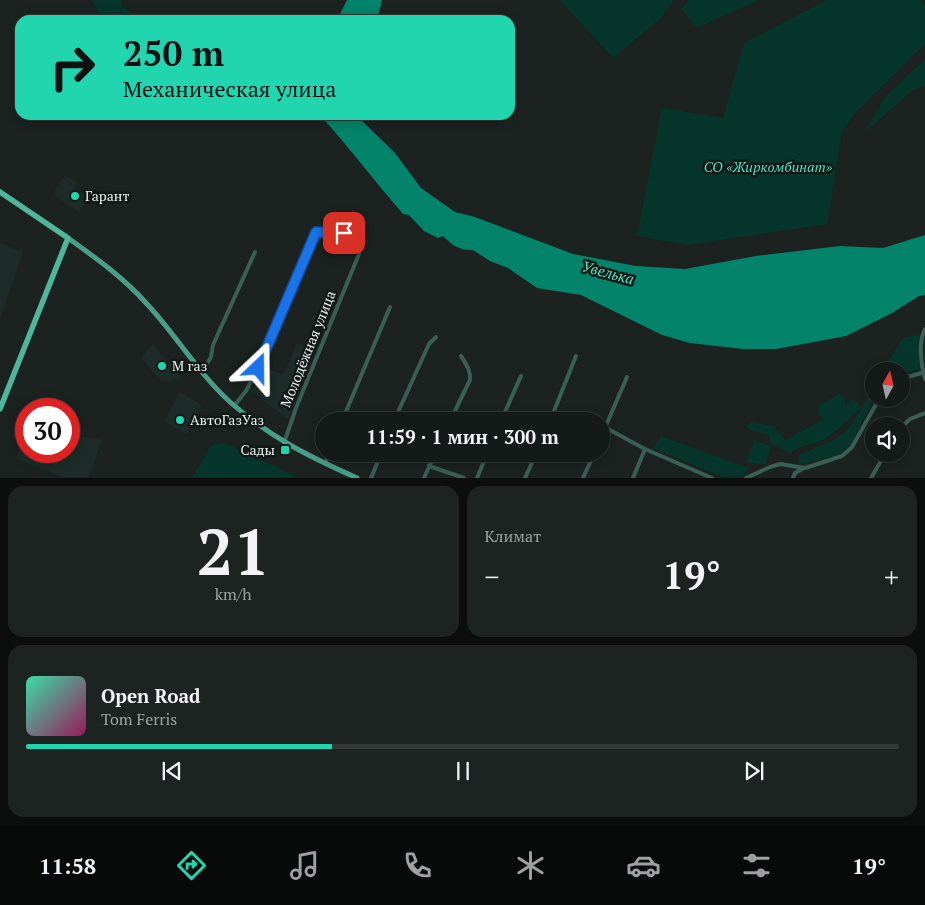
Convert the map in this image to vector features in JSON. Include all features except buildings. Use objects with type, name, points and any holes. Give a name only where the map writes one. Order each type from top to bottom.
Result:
[{"type":"highway","points":[[0,192],[68,238],[0,409]]},
{"type":"main road","points":[[68,238],[114,272],[135,291],[202,372],[234,406],[284,443],[357,478]]},
{"type":"street","name":"Молодёжная улица","points":[[234,406],[246,391],[258,368],[316,232],[359,234],[361,244],[359,254],[296,408],[284,443]]},
{"type":"street","points":[[202,372],[211,357],[213,345],[255,252]]},
{"type":"street","points":[[346,412],[390,307]]},
{"type":"street","points":[[925,328],[922,334],[920,349],[925,380]]},
{"type":"street","points":[[398,412],[429,344],[436,338]]},
{"type":"street","points":[[454,412],[470,380],[470,374],[461,356]]},
{"type":"street","points":[[554,412],[576,356]]},
{"type":"street","points":[[910,376],[924,372]]},
{"type":"street","points":[[505,412],[521,376]]},
{"type":"street","points":[[610,418],[627,377]]},
{"type":"street","points":[[793,478],[795,473],[805,468],[833,460],[847,452],[874,408]]},
{"type":"street","points":[[910,419],[925,413]]},
{"type":"street","points":[[610,430],[645,449],[712,478]]},
{"type":"street","points":[[633,478],[645,449]]},
{"type":"street","points":[[371,478],[378,462]]},
{"type":"street","points":[[424,478],[431,462]]},
{"type":"street","points":[[477,478],[484,462]]},
{"type":"street","points":[[526,478],[533,462]]},
{"type":"street","points":[[583,478],[590,462]]},
{"type":"street","points":[[871,478],[880,462]]},
{"type":"street","points":[[746,478],[780,464],[805,468]]},
{"type":"street","points":[[429,466],[464,478]]},
{"type":"shaded area","points":[[65,175],[76,182],[74,188],[87,196],[80,213],[55,196],[55,190]]},
{"type":"shaded area","points":[[0,243],[23,252],[0,319]]},
{"type":"shaded area","points":[[297,343],[316,351],[288,419],[252,392],[263,367],[283,375]]},
{"type":"shaded area","points":[[153,344],[181,379],[162,382],[141,358]]},
{"type":"shaded area","points":[[180,392],[202,405],[186,434],[164,421]]},
{"type":"shaded area","points":[[80,437],[103,439],[88,477],[64,477],[27,463],[80,463]]},
{"type":"green space","points":[[92,0],[121,0],[122,6],[133,15],[100,15]]},
{"type":"green space","points":[[560,0],[674,0],[660,19],[613,58]]},
{"type":"green space","points":[[689,0],[759,0],[696,28],[682,9]]},
{"type":"green space","name":"СО «Жиркомбинат»","points":[[827,0],[921,0],[925,6],[925,44],[855,113],[842,132],[827,224],[688,245],[637,236],[662,108],[723,118],[744,43]]},
{"type":"green space","points":[[925,59],[925,85],[912,91],[865,132],[886,96]]},
{"type":"green space","points":[[919,335],[920,369],[910,372],[910,362],[887,362],[904,337]]},
{"type":"green space","points":[[839,394],[845,398],[845,406],[853,399],[861,407],[829,436],[790,453],[771,444],[769,435],[752,431],[746,426],[751,422],[774,426],[785,440],[824,419],[818,414],[820,405]]},
{"type":"green space","points":[[865,403],[865,408],[869,408],[851,443],[842,452],[803,464],[798,463],[799,455],[836,439],[850,427]]},
{"type":"green space","points":[[661,436],[748,468],[744,476],[722,477],[653,448]]},
{"type":"green space","points":[[754,440],[771,447],[765,465],[746,462]]},
{"type":"green space","points":[[224,443],[298,477],[193,477],[211,445]]},
{"type":"water","points":[[347,0],[382,0],[378,15],[340,15]]},
{"type":"water","name":"Увелька","points":[[324,120],[361,120],[395,153],[421,188],[455,212],[475,217],[573,254],[636,266],[685,269],[756,256],[840,246],[883,248],[925,235],[925,295],[919,296],[892,313],[846,336],[776,349],[743,349],[690,343],[662,335],[581,295],[537,288],[508,268],[490,261],[473,250],[460,248],[453,245],[443,236],[438,238],[424,231],[409,215],[403,214]]},
{"type":"place","name":"Гарант","points":[[75,196]]},
{"type":"place","name":"М газ","points":[[162,366]]},
{"type":"place","name":"АвтоГазУаз","points":[[180,420]]},
{"type":"place","name":"Сады","points":[[285,450]]},
{"type":"route","points":[[258,368],[316,232],[344,233]]}]
